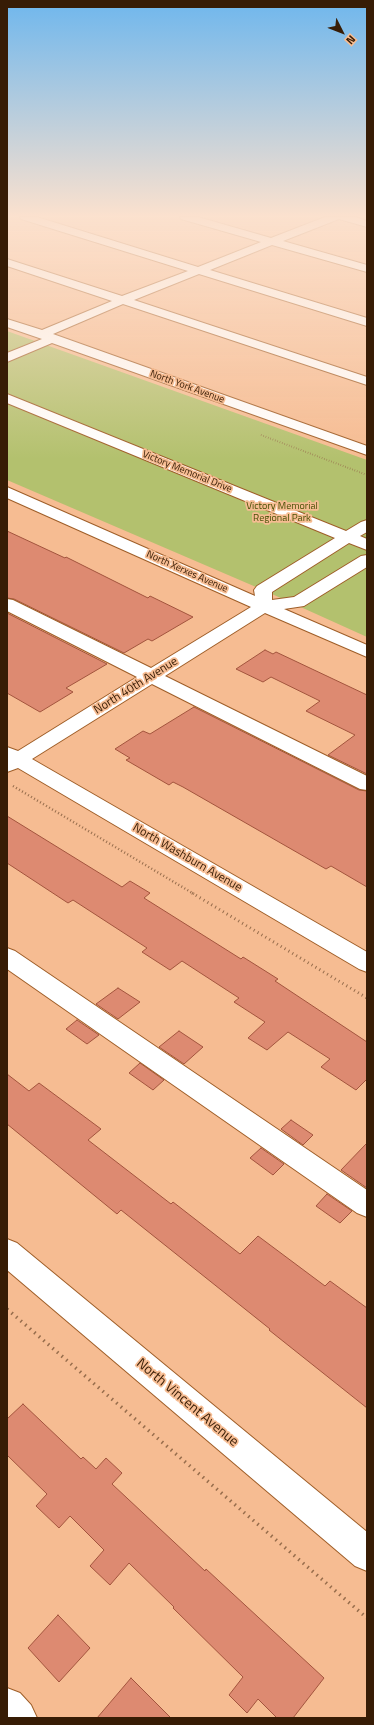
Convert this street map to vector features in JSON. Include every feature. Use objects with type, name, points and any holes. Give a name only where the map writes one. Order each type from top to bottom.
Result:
[{"type":"street","points":[[111,298],[367,381]]},
{"type":"street","points":[[7,358],[42,335],[130,298]]},
{"type":"street","points":[[286,298],[367,322]]},
{"type":"street","name":"North York Avenue","points":[[7,323],[367,452]]},
{"type":"street","points":[[15,336],[42,335]]},
{"type":"street","name":"Victory Memorial Drive","points":[[7,398],[367,545]]},
{"type":"street","name":"North Xerxes Avenue","points":[[7,492],[367,652]]},
{"type":"street","points":[[264,606],[263,590],[367,525]]},
{"type":"street","name":"North 40th Avenue","points":[[11,765],[264,606],[298,602],[367,560]]},
{"type":"street","points":[[7,604],[367,784]]},
{"type":"street","name":"North Washburn Avenue","points":[[11,765],[367,963]]},
{"type":"street","points":[[7,957],[367,1205]]},
{"type":"street","name":"North Vincent Avenue","points":[[7,1252],[367,1554]]},
{"type":"street","points":[[7,1706],[18,1718]]},
{"type":"path","points":[[11,765],[12,785],[367,998]]},
{"type":"path","points":[[7,1309],[367,1618]]},
{"type":"green space","name":"Victory Memorial Regional Park","points":[[7,331],[367,460],[367,637],[263,590],[7,480]]},
{"type":"building","points":[[7,531],[65,558],[66,557],[148,598],[150,596],[193,617],[152,641],[148,639],[124,653],[14,599],[7,598]]},
{"type":"building","points":[[7,613],[107,664],[66,688],[73,692],[40,712],[7,693]]},
{"type":"building","points":[[265,650],[273,654],[276,652],[367,695],[367,774],[328,755],[355,735],[306,711],[320,701],[271,677],[263,682],[236,669]]},
{"type":"building","points":[[194,707],[359,790],[367,791],[367,887],[331,866],[326,869],[183,787],[173,782],[169,785],[126,760],[130,758],[115,749],[143,731],[150,734]]},
{"type":"building","points":[[7,816],[122,887],[130,881],[150,893],[144,898],[241,959],[243,957],[278,979],[275,981],[367,1042],[367,1079],[356,1090],[321,1067],[330,1059],[288,1032],[267,1050],[248,1038],[265,1022],[234,1002],[239,998],[182,961],[170,970],[142,952],[147,948],[73,900],[68,903],[7,863]]},
{"type":"building","points":[[118,988],[140,1002],[118,1019],[96,1004]]},
{"type":"building","points":[[77,1020],[99,1035],[87,1044],[66,1029]]},
{"type":"building","points":[[179,1031],[203,1047],[184,1064],[159,1047]]},
{"type":"building","points":[[140,1063],[164,1080],[153,1090],[129,1073]]},
{"type":"building","points":[[7,1074],[29,1091],[39,1083],[101,1129],[88,1140],[171,1204],[173,1202],[240,1254],[258,1236],[325,1286],[330,1281],[367,1308],[367,1408],[121,1210],[117,1214],[7,1124]]},
{"type":"building","points":[[291,1120],[313,1135],[303,1145],[281,1129]]},
{"type":"building","points":[[367,1143],[367,1188],[341,1170]]},
{"type":"building","points":[[261,1148],[284,1164],[273,1175],[250,1158]]},
{"type":"building","points":[[327,1194],[352,1211],[340,1223],[316,1206]]},
{"type":"building","points":[[23,1404],[81,1459],[83,1457],[96,1469],[106,1458],[122,1473],[112,1484],[205,1571],[206,1569],[324,1678],[293,1718],[277,1718],[258,1699],[247,1713],[229,1695],[243,1677],[173,1608],[174,1607],[129,1563],[110,1585],[90,1566],[104,1550],[70,1516],[59,1528],[36,1506],[47,1494],[7,1455],[7,1419]]},
{"type":"building","points":[[58,1615],[90,1648],[59,1682],[28,1648]]},
{"type":"building","points":[[131,1678],[171,1718],[97,1718]]}]
